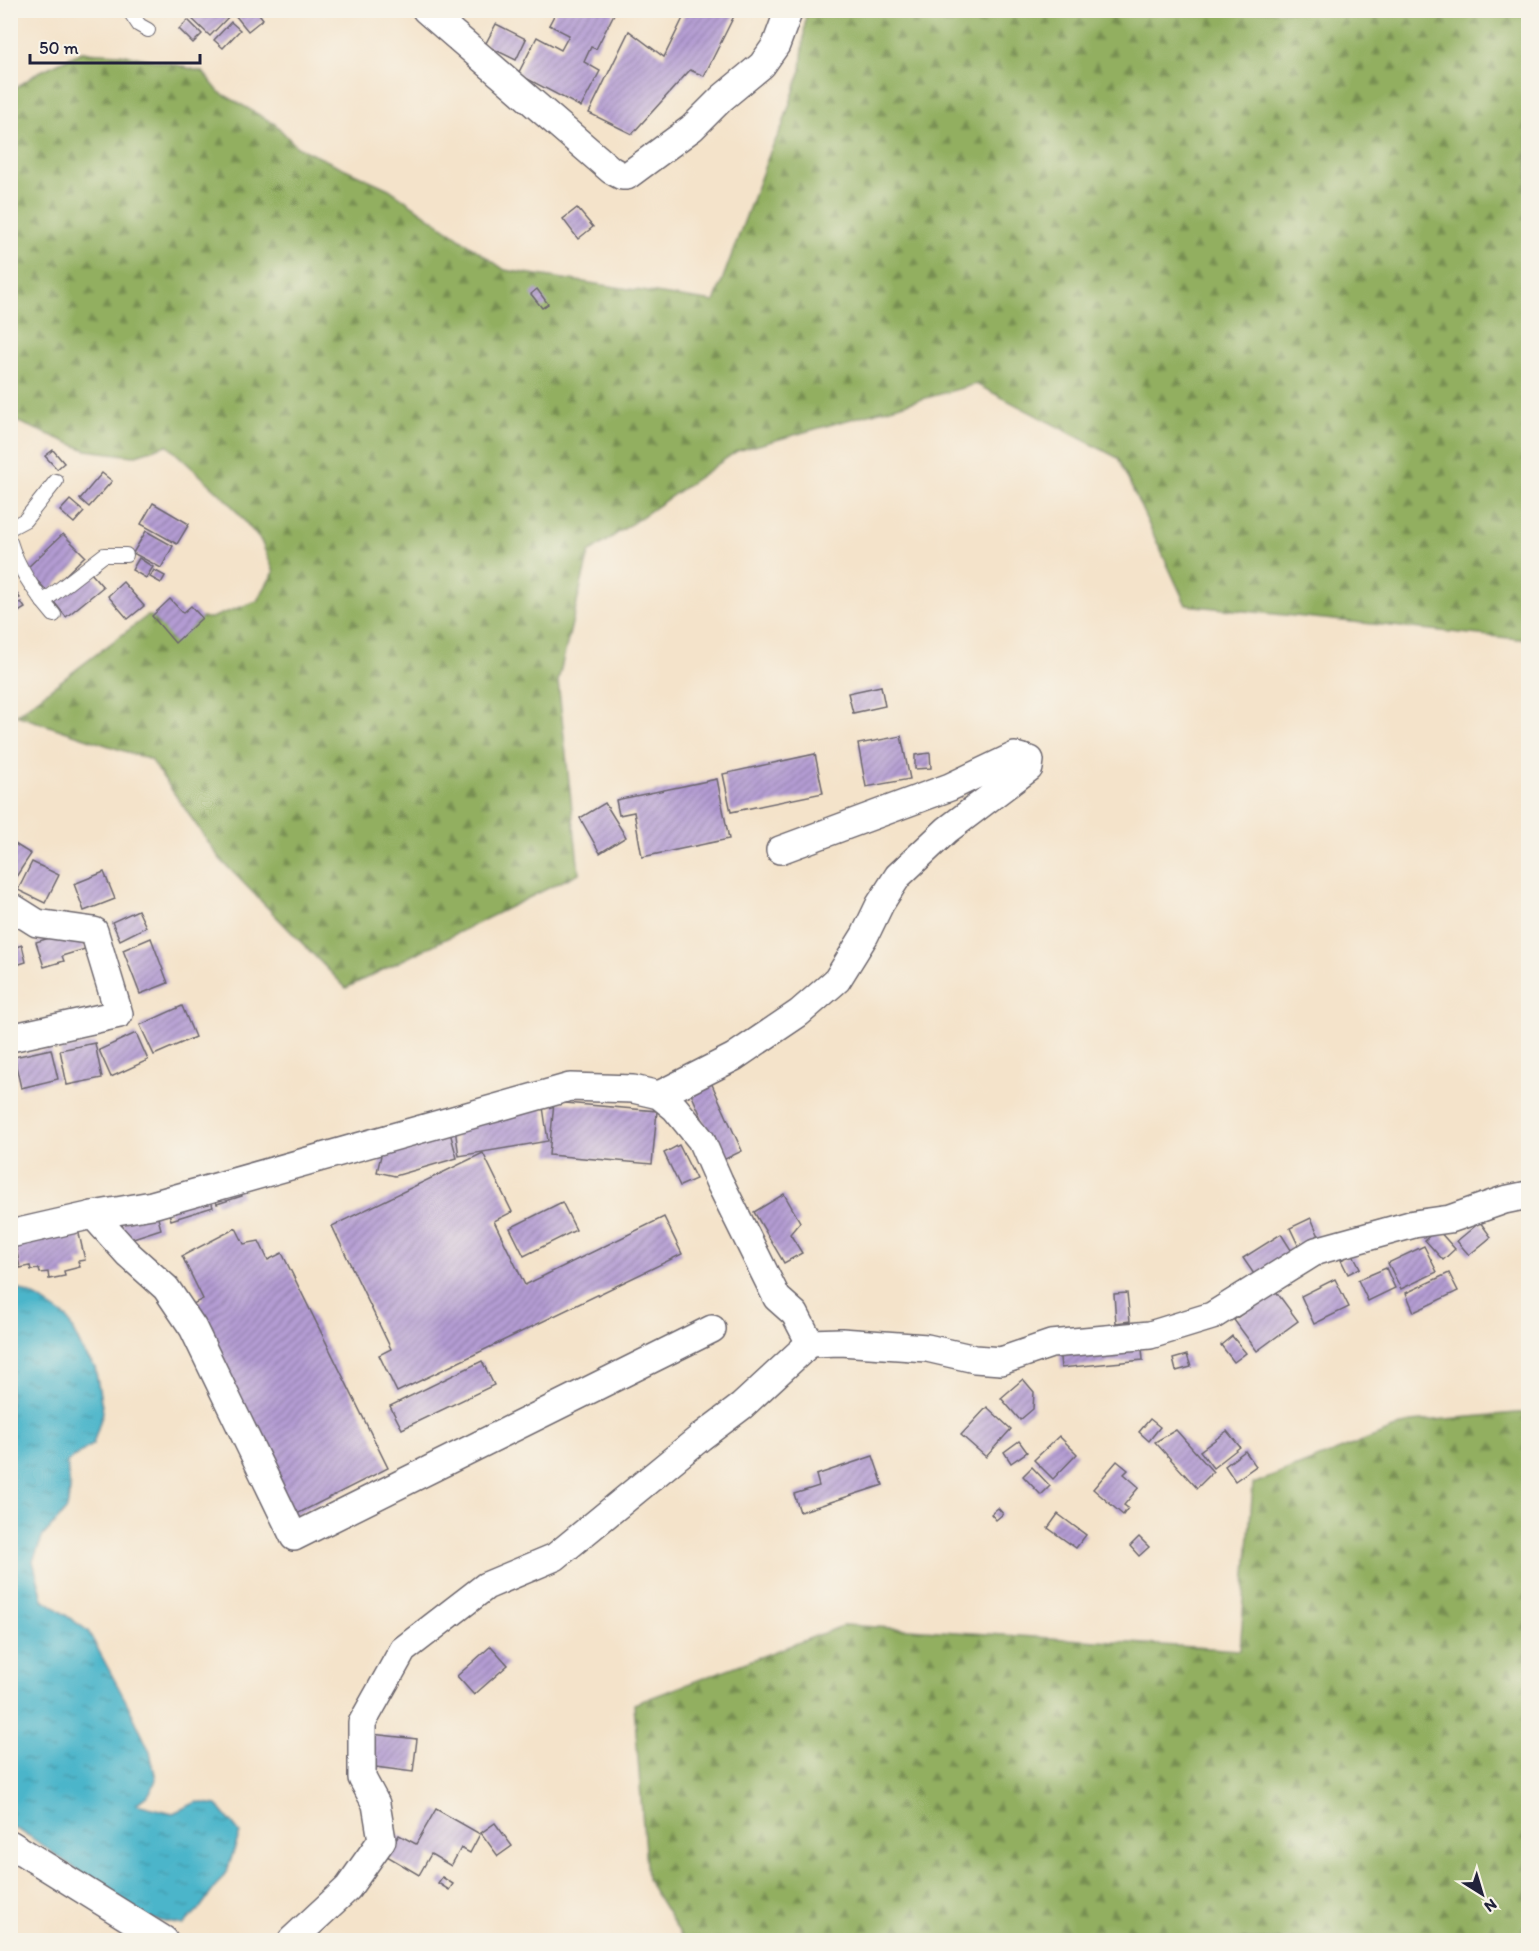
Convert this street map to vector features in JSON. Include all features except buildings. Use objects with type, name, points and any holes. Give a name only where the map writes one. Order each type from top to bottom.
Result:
[{"type":"street","points":[[426,10],[611,170],[622,176],[627,176],[692,128],[722,98],[762,65],[776,45],[789,10]]},
{"type":"street","points":[[659,1095],[734,1057],[800,1013],[837,980],[866,935],[880,904],[898,876],[947,830],[1029,768],[1030,760],[1015,756],[950,787],[780,850]]},
{"type":"street","points":[[10,906],[37,923]]},
{"type":"street","points":[[10,930],[37,923],[94,931],[119,1014],[10,1038]]},
{"type":"street","points":[[10,1234],[93,1215],[152,1205],[570,1088],[633,1089],[659,1095],[675,1108],[701,1140],[719,1182],[777,1298],[795,1314],[810,1343]]},
{"type":"street","points":[[292,1941],[348,1888],[382,1840],[376,1804],[362,1778],[362,1723],[403,1650],[486,1586],[555,1557],[742,1406],[810,1343],[841,1342],[927,1348],[975,1359],[1001,1361],[1051,1344],[1150,1335],[1212,1316],[1316,1251],[1414,1224],[1450,1219],[1504,1200],[1528,1195]]},
{"type":"street","points":[[93,1215],[128,1254],[166,1288],[193,1328],[294,1537],[712,1329]]},
{"type":"street","points":[[10,1844],[165,1941]]},
{"type":"lane","points":[[129,10],[139,25],[148,30]]},
{"type":"lane","points":[[10,528],[25,520],[56,480]]},
{"type":"lane","points":[[10,542],[18,561],[43,602],[54,615]]},
{"type":"lane","points":[[43,602],[104,555],[126,555]]},
{"type":"green space","points":[[806,11],[1528,11],[1528,640],[1186,605],[1118,458],[976,384],[737,451],[589,553],[558,681],[579,873],[346,988],[220,859],[151,760],[16,715],[147,616],[211,618],[257,601],[274,572],[261,541],[227,500],[167,445],[133,456],[86,450],[11,419],[10,92],[39,72],[82,52],[120,54],[203,72],[219,92],[275,124],[297,147],[389,189],[505,270],[714,302],[770,152],[782,127],[801,70]]},
{"type":"green space","points":[[1528,1412],[1528,1940],[684,1940],[647,1879],[634,1704],[845,1625],[1240,1650],[1253,1484],[1411,1422]]},
{"type":"water","points":[[10,1285],[38,1298],[67,1318],[83,1351],[95,1367],[103,1412],[93,1444],[67,1462],[70,1490],[67,1509],[43,1536],[33,1561],[43,1599],[88,1631],[128,1705],[150,1752],[156,1780],[149,1794],[136,1804],[173,1813],[197,1802],[217,1805],[240,1833],[227,1871],[200,1908],[183,1925],[140,1917],[29,1836],[11,1826]]}]
